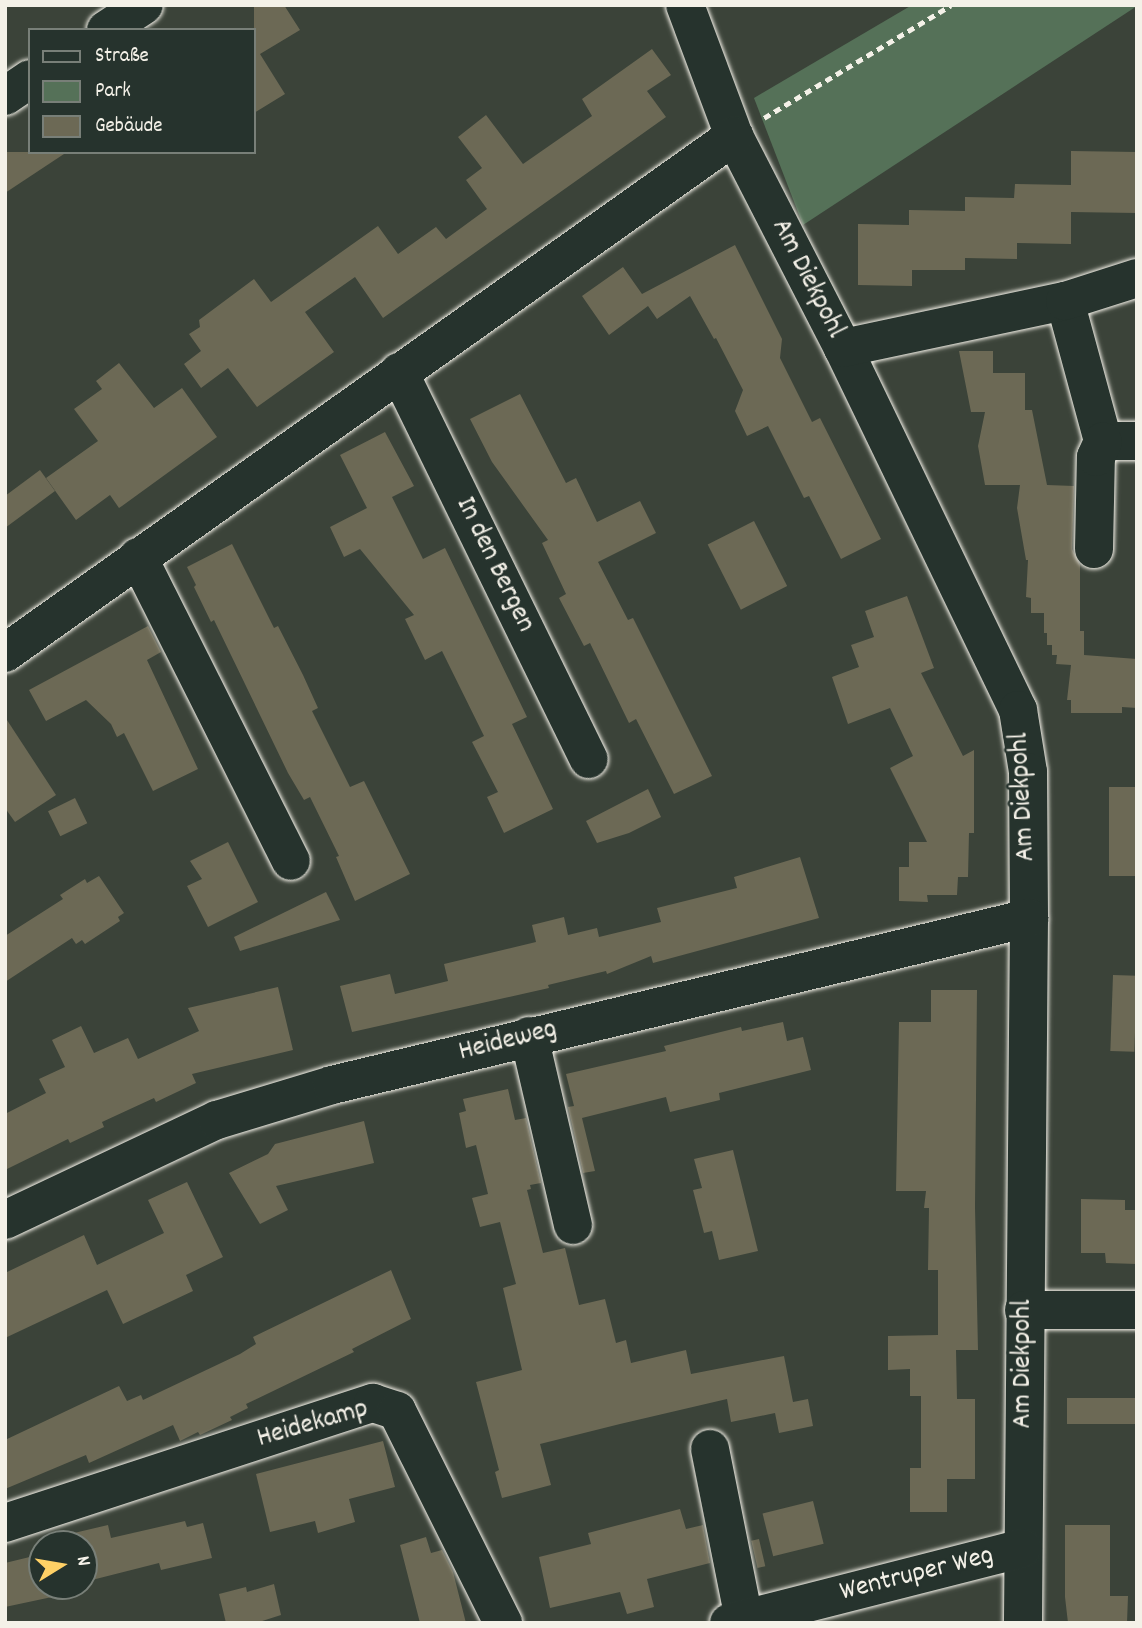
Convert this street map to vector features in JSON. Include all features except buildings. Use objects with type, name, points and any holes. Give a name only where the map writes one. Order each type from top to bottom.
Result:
[{"type":"street","name":"Am Diekpohl","points":[[685,5],[734,136],[843,348],[1018,710],[1028,772],[1029,918],[1023,1623]]},
{"type":"street","points":[[5,96],[28,80]]},
{"type":"street","points":[[5,653],[734,136]]},
{"type":"street","points":[[843,348],[1065,301],[1137,278]]},
{"type":"street","points":[[1065,301],[1120,441],[1096,457],[1094,549]]},
{"type":"street","name":"In den Bergen","points":[[399,372],[589,759]]},
{"type":"street","points":[[138,557],[291,861]]},
{"type":"street","name":"Heideweg","points":[[5,1220],[216,1120],[332,1085],[1029,918]]},
{"type":"street","points":[[529,1036],[573,1225]]},
{"type":"street","points":[[1024,1310],[1137,1310]]},
{"type":"street","name":"Heidekamp","points":[[5,1523],[373,1403],[397,1411],[503,1623]]},
{"type":"street","points":[[710,1450],[736,1621]]},
{"type":"street","name":"Wentruper Weg","points":[[736,1621],[1023,1548]]},
{"type":"path","points":[[734,136],[951,5]]},
{"type":"green space","points":[[912,5],[1137,6],[803,225],[754,98]]}]
